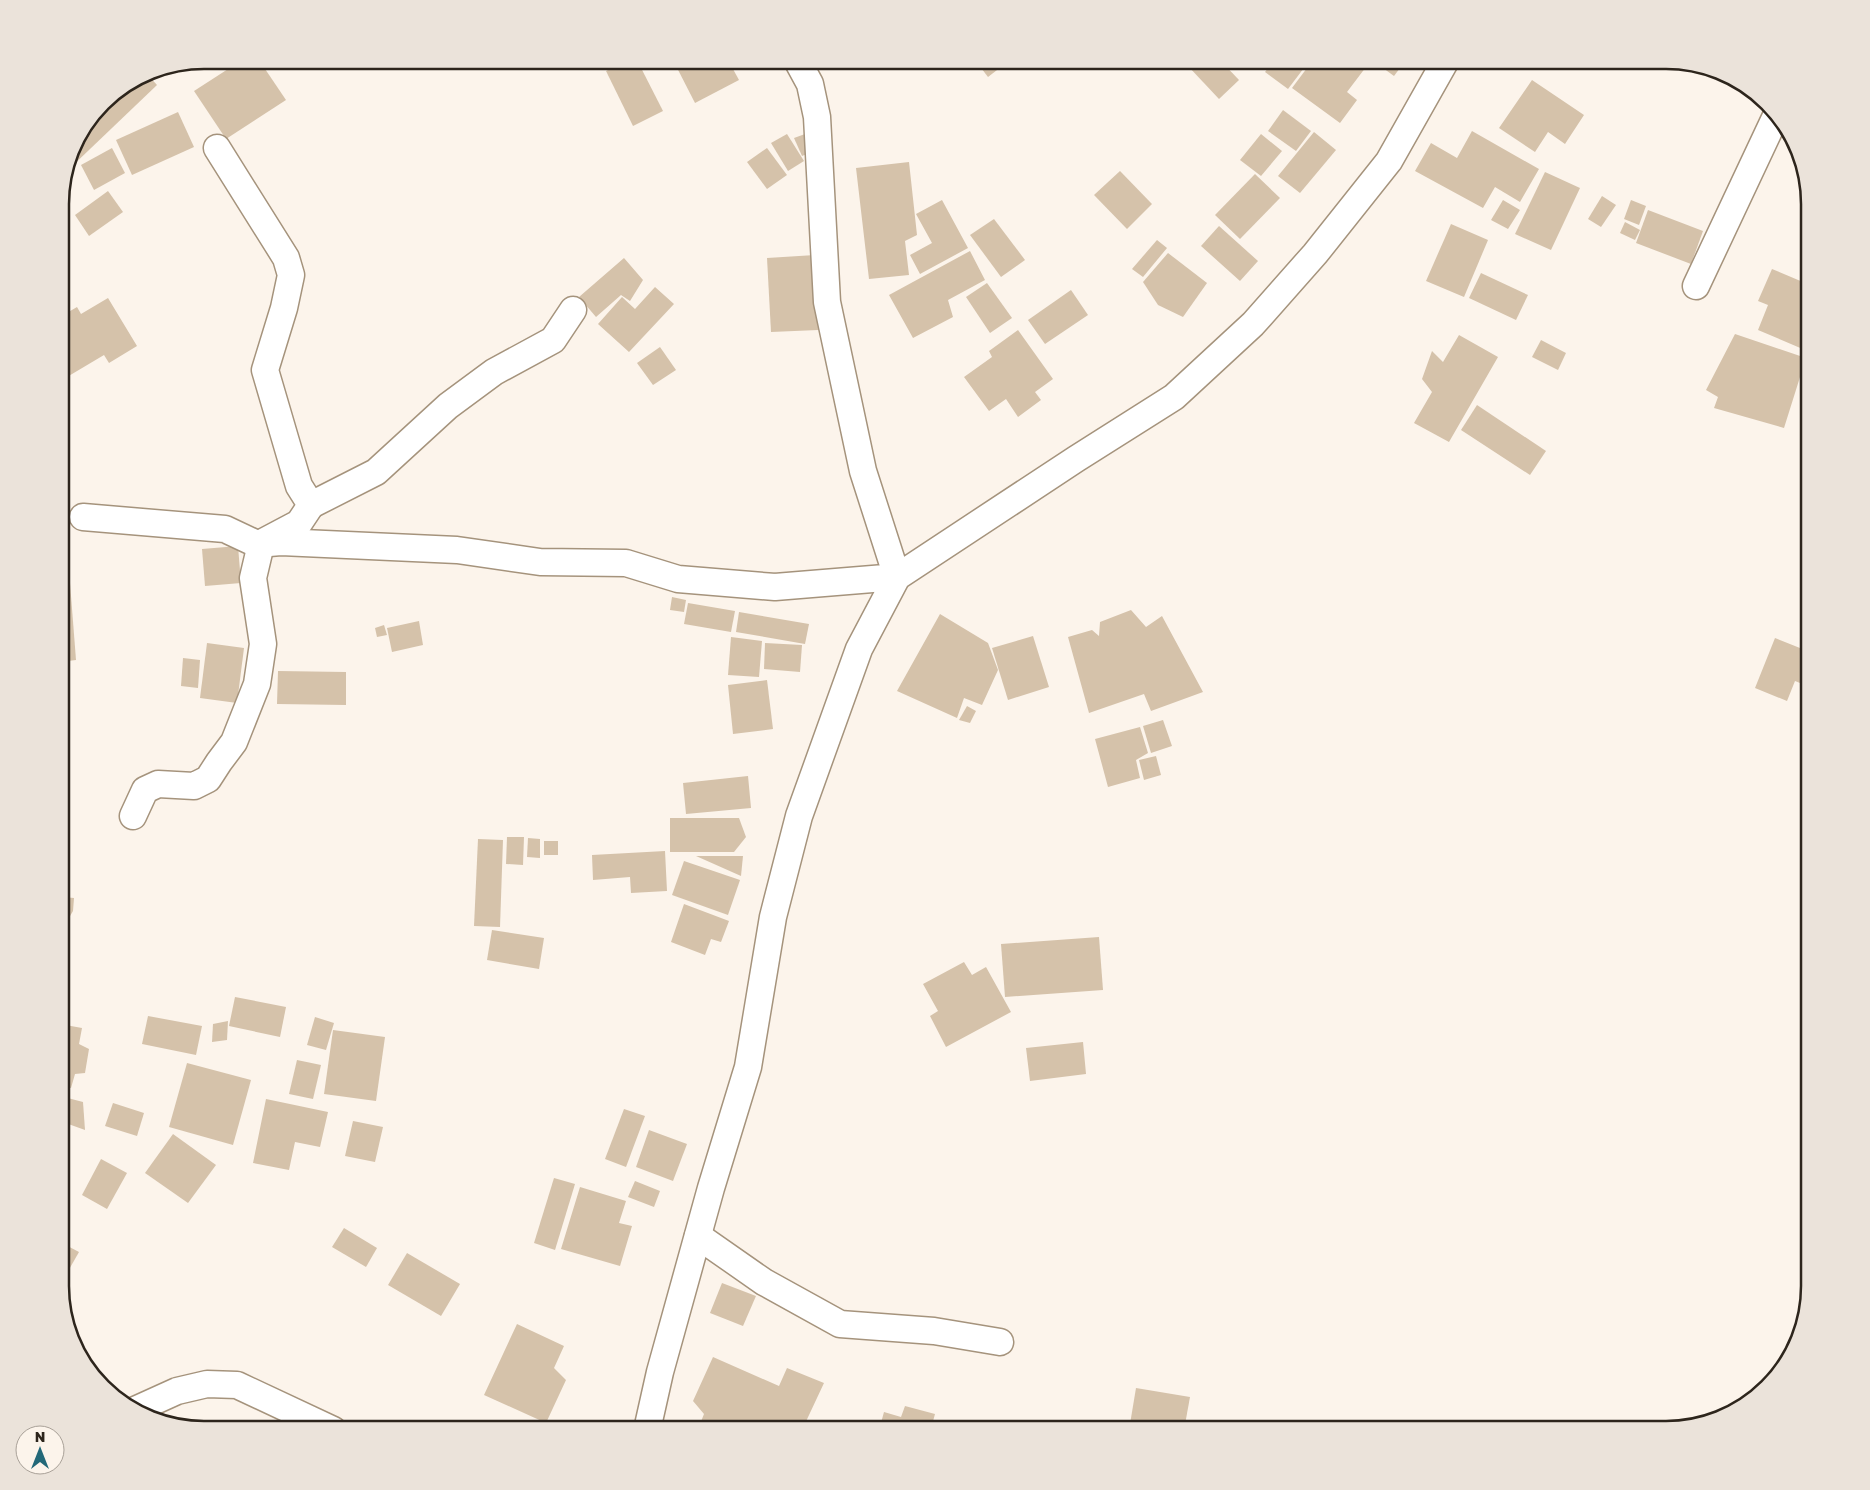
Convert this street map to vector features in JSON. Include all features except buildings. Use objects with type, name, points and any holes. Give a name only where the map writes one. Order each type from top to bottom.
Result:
[{"type":"street","points":[[802,69],[810,84],[817,117],[826,302],[864,470],[897,577]]},
{"type":"street","points":[[649,1421],[660,1372],[698,1236],[748,1067],[773,917],[799,816],[859,649],[897,577],[1174,397],[1254,324],[1315,254],[1389,161],[1441,69]]},
{"type":"street","points":[[1696,286],[1773,122]]},
{"type":"street","points":[[216,148],[286,258],[291,275],[284,308],[265,370],[299,486],[311,504]]},
{"type":"street","points":[[259,544],[298,523],[311,504],[376,472],[448,406],[494,372],[553,340],[573,310]]},
{"type":"street","points":[[83,517],[225,529],[259,544],[281,542],[457,550],[540,562],[626,563],[678,579],[776,586],[897,577]]},
{"type":"street","points":[[133,816],[145,790],[158,784],[194,786],[208,779],[234,742],[257,684],[263,644],[254,578],[259,544]]},
{"type":"street","points":[[698,1236],[764,1282],[840,1324],[934,1331],[1000,1342]]},
{"type":"street","points":[[143,1406],[177,1390],[207,1384],[237,1385],[314,1421]]}]
